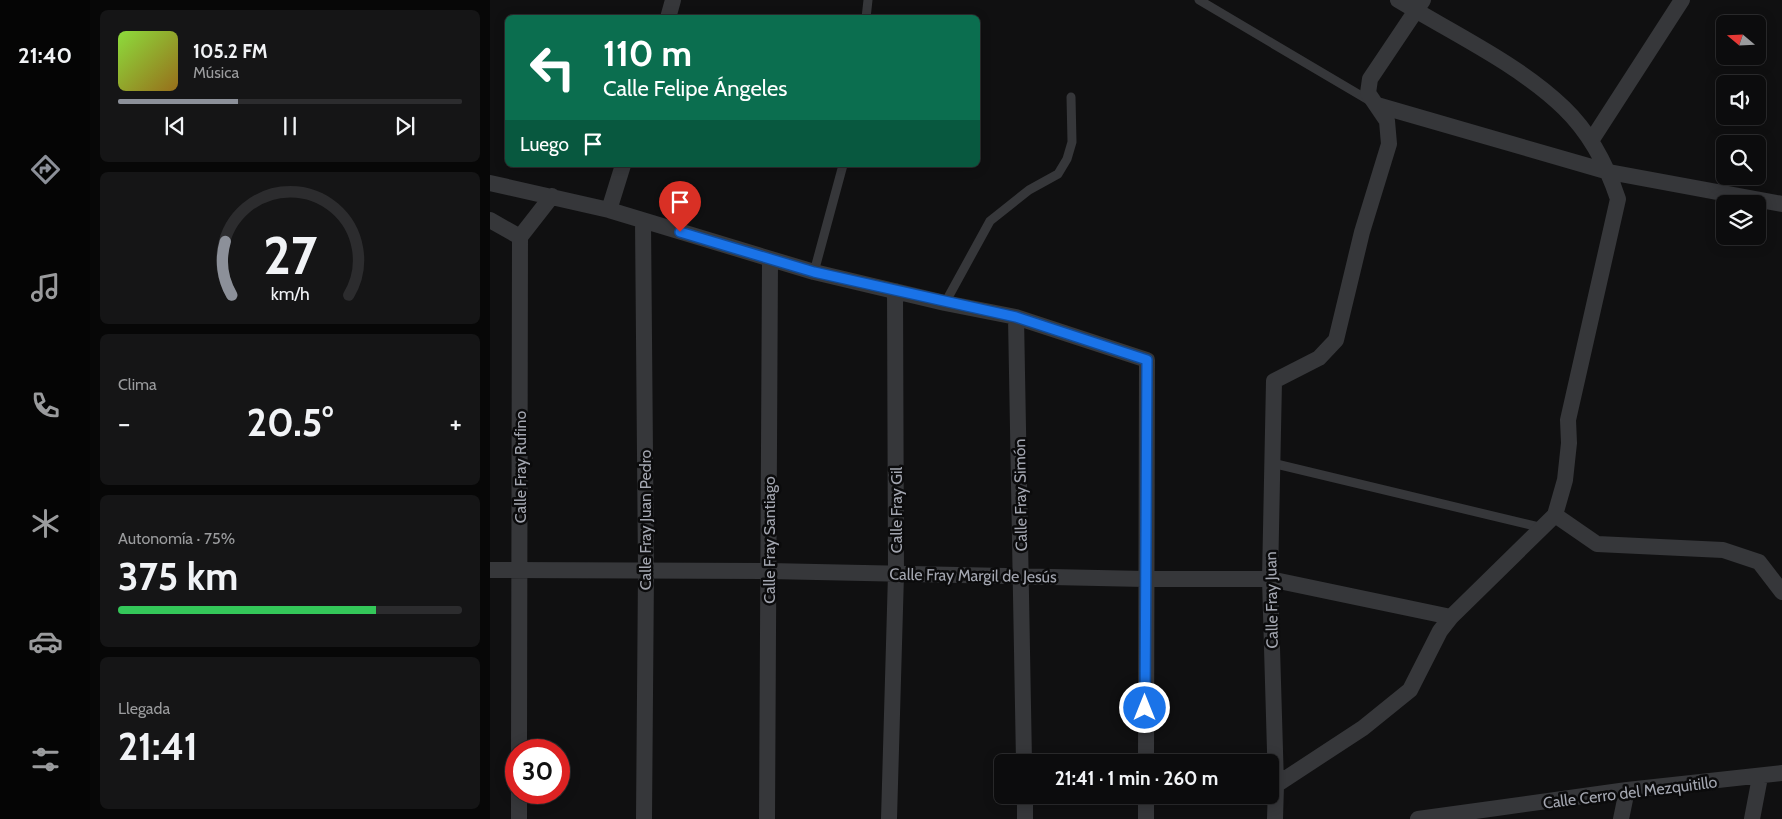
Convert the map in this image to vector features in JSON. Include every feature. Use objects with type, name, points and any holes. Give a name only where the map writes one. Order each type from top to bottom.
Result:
[{"type":"street","points":[[669,15],[673,0]]},
{"type":"street","points":[[1279,783],[1363,728],[1410,690],[1440,630],[1555,515],[1565,480],[1570,443],[1568,420],[1618,199],[1609,172],[1591,141],[1564,108],[1519,73],[1419,6],[1398,0]]},
{"type":"street","points":[[1591,141],[1682,0]]},
{"type":"street","points":[[1419,6],[1370,79],[1368,93],[1377,105],[1609,172],[1782,204]]},
{"type":"street","name":"Calle Fray Juan","points":[[1275,754],[1270,579],[1274,381],[1320,358],[1336,340],[1362,232],[1389,144],[1387,121],[1377,105]]},
{"type":"street","points":[[609,210],[622,167]]},
{"type":"street","points":[[490,182],[609,210],[814,272],[945,303],[1016,317],[1147,360],[1146,754]]},
{"type":"street","points":[[490,220],[520,237],[552,196]]},
{"type":"street","name":"Calle Fray Juan Pedro","points":[[643,221],[646,571],[644,819]]},
{"type":"street","name":"Calle Fray Rufino","points":[[520,237],[520,739]]},
{"type":"street","name":"Calle Fray Santiago","points":[[767,819],[770,260]]},
{"type":"street","name":"Calle Fray Gil","points":[[889,819],[896,574],[895,291]]},
{"type":"street","name":"Calle Fray Simón","points":[[1016,317],[1024,754]]},
{"type":"street","points":[[1555,515],[1596,544],[1723,550],[1759,562],[1782,592]]},
{"type":"street","name":"Calle Fray Margil de Jesús","points":[[490,570],[769,571],[1145,579],[1270,579],[1451,617]]},
{"type":"street","name":"Calle Cerro del Mezquitillo","points":[[1418,819],[1484,815],[1627,790],[1760,777],[1782,773]]},
{"type":"street","points":[[1752,819],[1760,777]]},
{"type":"street","points":[[1621,819],[1627,790]]},
{"type":"street","points":[[519,804],[519,819]]},
{"type":"street","points":[[1024,804],[1025,819]]},
{"type":"street","points":[[1146,804],[1146,819]]},
{"type":"street","name":"Calle Fray Juan","points":[[1275,804],[1275,819]]},
{"type":"lane","points":[[866,15],[868,0]]},
{"type":"lane","points":[[1199,0],[1377,105]]},
{"type":"lane","points":[[945,303],[990,222],[1029,190],[1058,174],[1063,166],[1072,142],[1071,97]]},
{"type":"lane","points":[[814,272],[842,167]]},
{"type":"lane","points":[[1272,463],[1543,528]]},
{"type":"route","points":[[680,232],[814,272],[945,303],[1016,317],[1147,360],[1145,708]]}]
